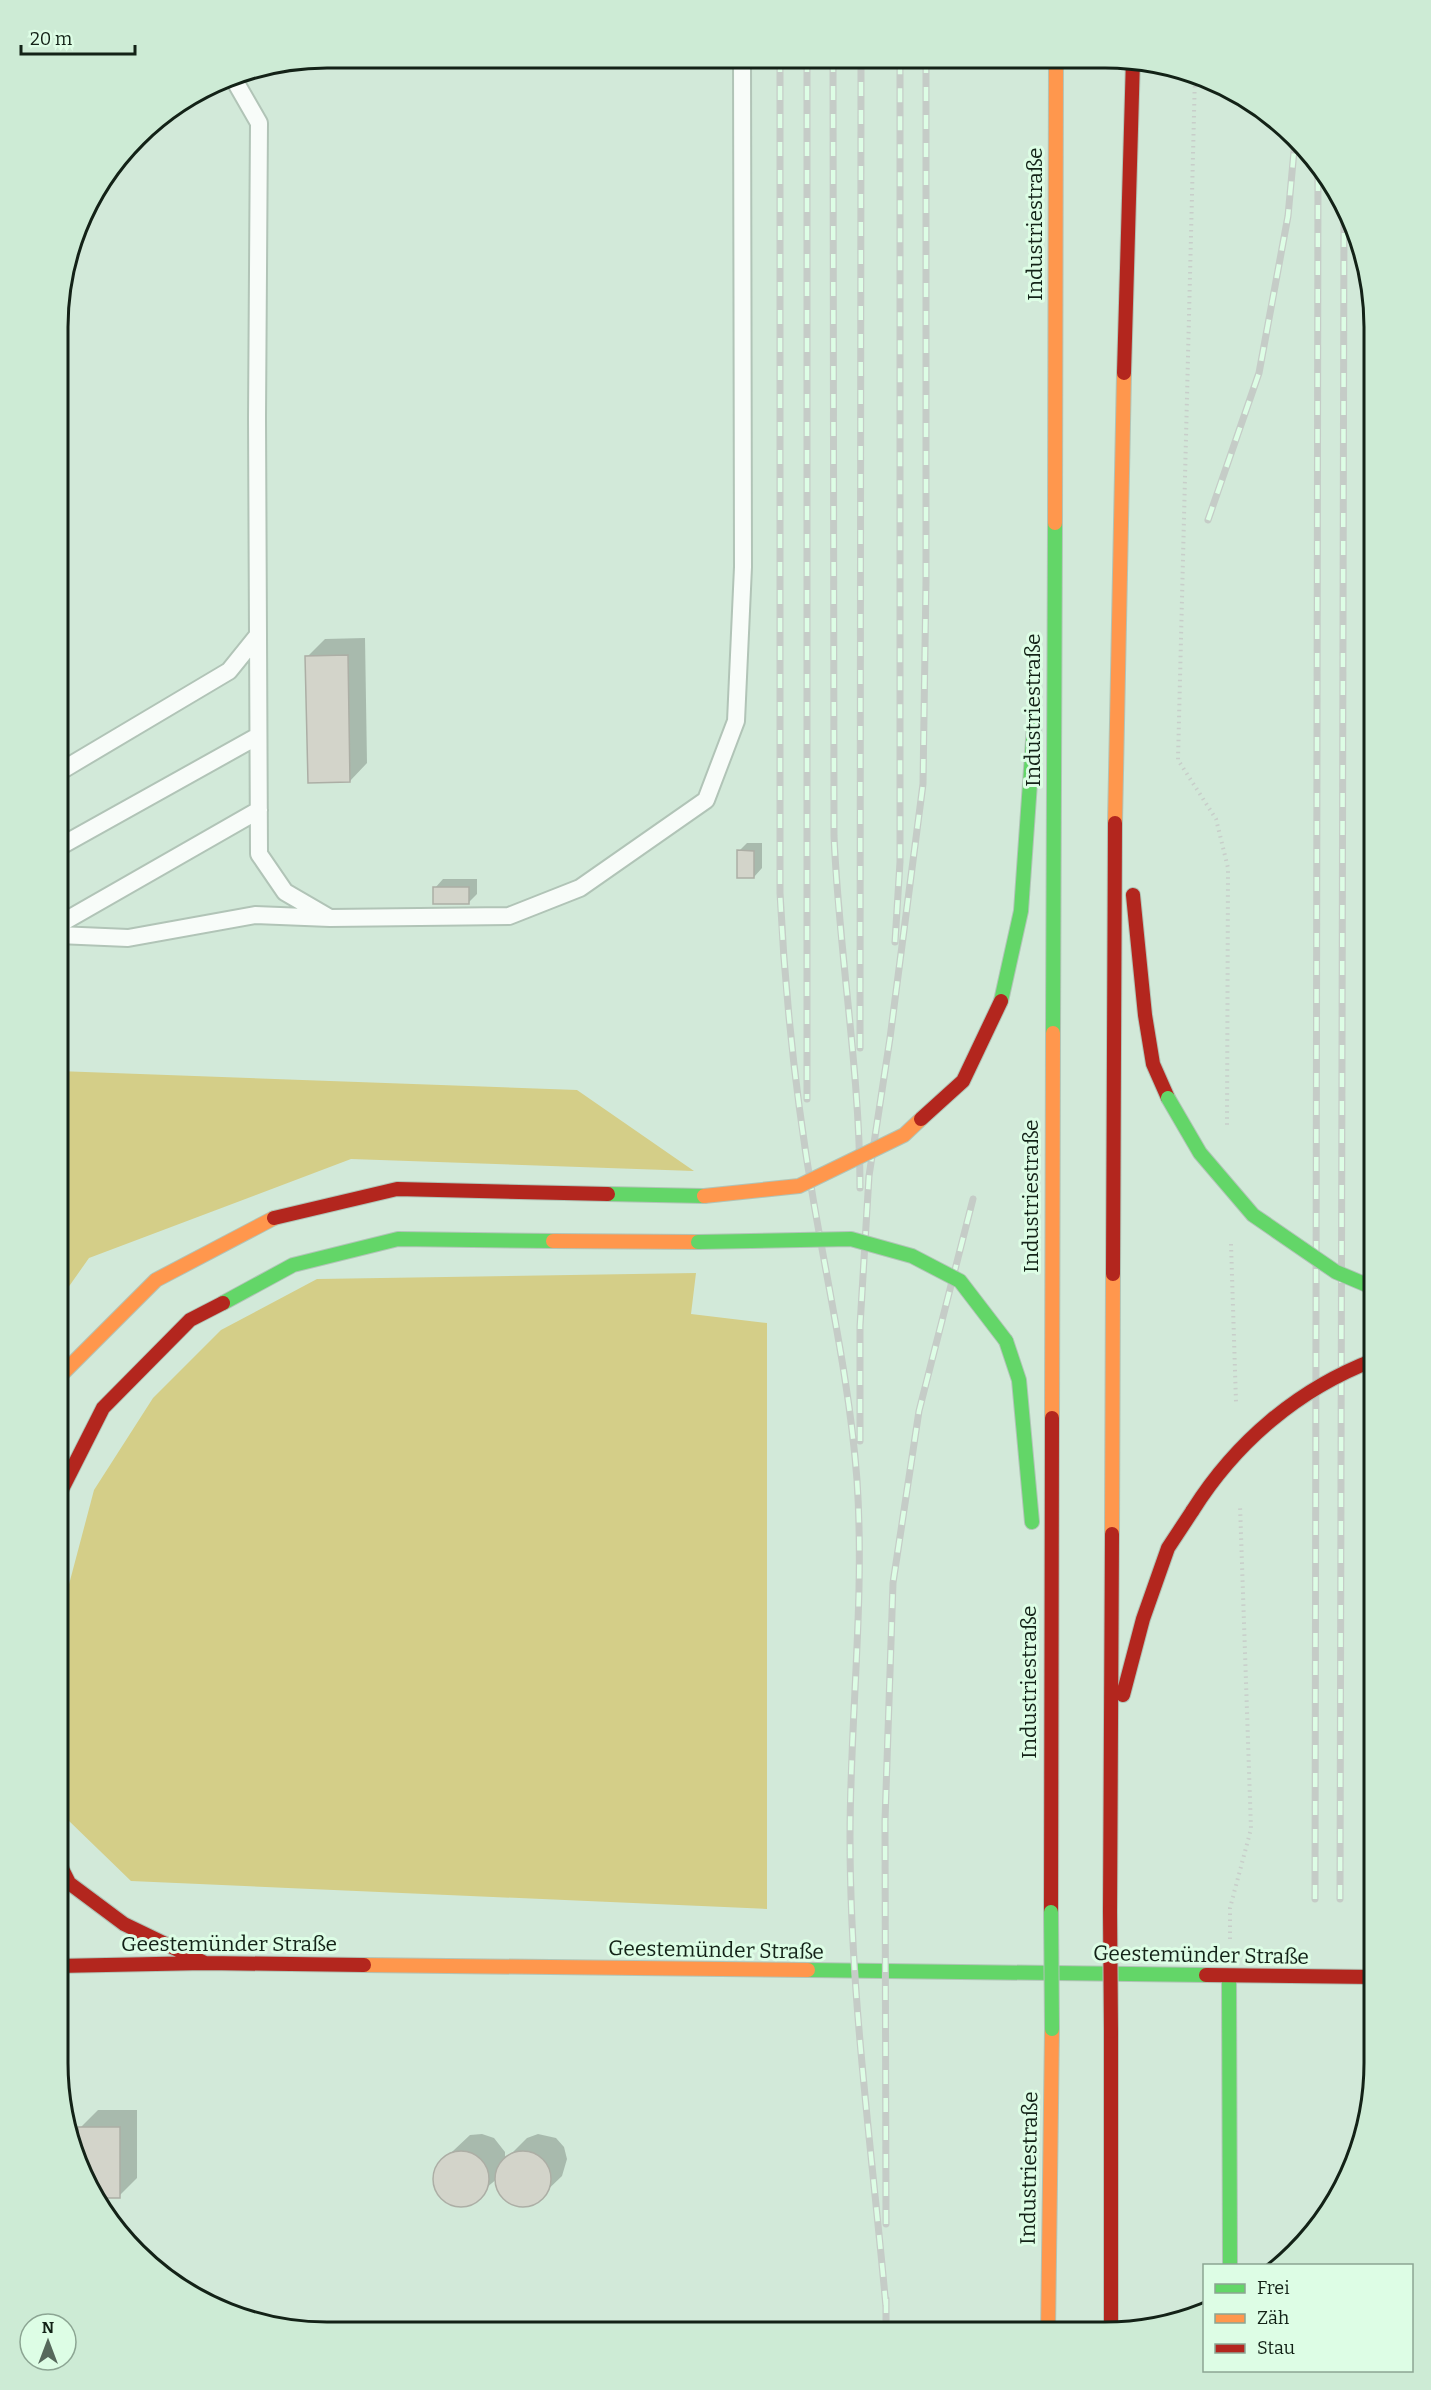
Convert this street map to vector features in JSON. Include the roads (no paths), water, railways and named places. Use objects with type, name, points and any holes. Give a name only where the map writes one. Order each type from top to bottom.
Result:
[{"type":"main road","name":"Industriestraße","points":[[1048,2322],[1052,2029],[1050,1706],[1056,68]]},
{"type":"main road","points":[[1111,2322],[1110,1912],[1115,708],[1132,69]]},
{"type":"main road","points":[[1040,628],[1055,404]]},
{"type":"main road","points":[[1115,708],[1129,849]]},
{"type":"main road","points":[[68,1368],[156,1280],[273,1218],[397,1189],[704,1196],[799,1186],[904,1135],[963,1081],[1000,1001],[1021,911],[1035,711]]},
{"type":"main road","points":[[1132,885],[1145,1015],[1153,1064],[1168,1098],[1200,1153],[1253,1215],[1336,1272],[1364,1284]]},
{"type":"main road","points":[[68,1477],[103,1407],[190,1320],[293,1265],[398,1239],[698,1242],[851,1239],[912,1257],[960,1281],[1006,1341],[1018,1380],[1033,1531]]},
{"type":"main road","points":[[1111,1741],[1143,1619],[1168,1548],[1216,1473],[1256,1434],[1306,1393],[1364,1363]]},
{"type":"main road","points":[[1038,1578],[1050,1706]]},
{"type":"main road","points":[[68,1881],[124,1924],[205,1963]]},
{"type":"main road","name":"Geestemünder Straße","points":[[68,1966],[205,1963],[1364,1977]]},
{"type":"main road","points":[[1229,1977],[1230,2264]]},
{"type":"lane","points":[[68,935],[128,938],[255,915],[330,918],[509,916],[580,888],[706,800],[736,721],[737,709],[743,567],[742,68]]},
{"type":"lane","points":[[236,84],[259,123],[258,736],[260,854],[285,892],[330,918]]},
{"type":"lane","points":[[68,767],[229,671],[258,635]]},
{"type":"lane","points":[[68,841],[258,736]]},
{"type":"lane","points":[[68,919],[259,810]]},
{"type":"railway","points":[[780,68],[780,893],[796,1084],[813,1198],[844,1374],[857,1480],[859,1570],[851,1792],[851,1896],[858,2014],[886,2307]]},
{"type":"railway","points":[[807,68],[807,1099]]},
{"type":"railway","points":[[833,68],[834,836],[857,1100],[860,1188]]},
{"type":"railway","points":[[860,1048],[861,68]]},
{"type":"railway","points":[[895,942],[900,862],[900,68]]},
{"type":"railway","points":[[860,1441],[860,1326],[869,1176],[890,1038],[923,784],[926,581],[926,68]]},
{"type":"railway","points":[[1208,520],[1259,373],[1288,216],[1294,150]]},
{"type":"railway","points":[[1315,1899],[1318,180]]},
{"type":"railway","points":[[1340,1899],[1344,228]]},
{"type":"railway","points":[[886,2224],[885,1821],[893,1583],[919,1411],[973,1199]]},
{"type":"railway","points":[[886,2299],[886,2322]]}]
